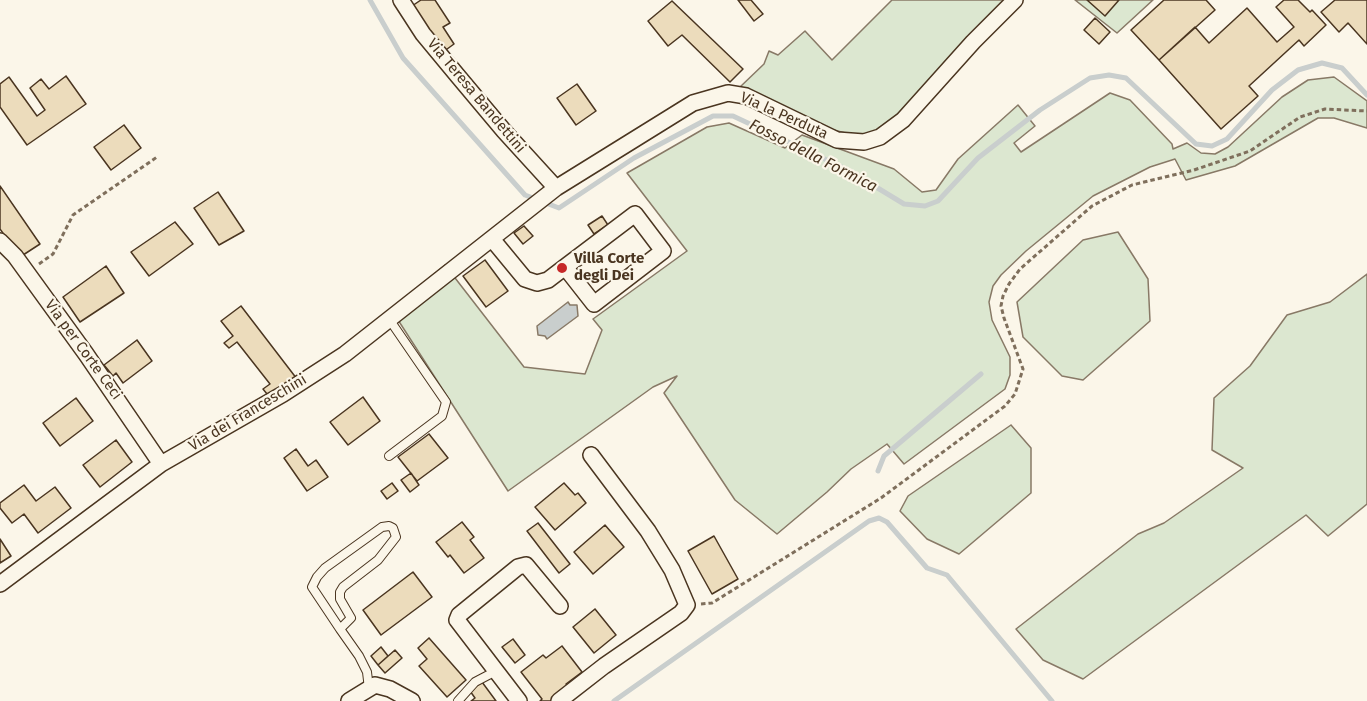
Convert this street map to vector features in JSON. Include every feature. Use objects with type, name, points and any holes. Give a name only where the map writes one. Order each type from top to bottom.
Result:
[{"type":"street","name":"Via Teresa Bandettini","points":[[401,0],[423,34],[504,131],[556,188]]},
{"type":"street","name":"Via la Perduta","points":[[556,188],[693,103],[728,93],[746,96],[837,140],[864,142],[880,136],[903,120],[973,42],[1015,0]]},
{"type":"street","name":"Via dei Franceschini","points":[[0,584],[161,464],[283,394],[345,354],[556,188]]},
{"type":"street","points":[[492,239],[525,279],[537,283],[548,280],[565,267],[635,214],[663,251],[594,304],[565,267]]},
{"type":"street","name":"Via per Corte Ceci","points":[[0,241],[27,273],[161,464]]},
{"type":"street","points":[[559,701],[604,666],[681,613],[687,605],[672,570],[648,531],[591,455]]},
{"type":"street","points":[[519,701],[457,620],[459,615],[518,567],[526,565],[560,606]]},
{"type":"street","points":[[349,701],[375,685],[390,689],[412,701]]},
{"type":"lane","points":[[389,456],[442,416],[446,402],[390,320]]},
{"type":"lane","points":[[340,628],[351,618],[340,599],[340,592],[343,587],[378,560],[396,537],[393,528],[382,527],[325,568],[317,576],[312,587],[367,672],[369,688]]},
{"type":"lane","points":[[458,701],[474,681],[496,671]]},
{"type":"path","points":[[687,605],[712,603],[881,498],[1005,406],[1015,394],[1023,369],[1004,318],[1001,306],[1002,296],[1020,269],[1092,206],[1132,184],[1194,170],[1250,151],[1300,117],[1325,109],[1367,111]]},
{"type":"path","points":[[27,273],[53,254],[73,215],[157,157]]},
{"type":"green space","points":[[892,0],[1008,0],[889,123],[877,132],[857,136],[826,128],[740,87],[764,64],[769,51],[778,55],[805,31],[832,60]]},
{"type":"green space","points":[[1075,0],[1153,0],[1117,33]]},
{"type":"green space","points":[[1334,77],[1367,101],[1367,128],[1334,118],[1318,118],[1235,166],[1186,180],[1175,159],[1150,167],[1093,196],[1026,251],[993,286],[989,302],[992,320],[1010,357],[1010,375],[1005,389],[904,464],[887,444],[851,469],[777,534],[735,500],[664,393],[677,376],[653,387],[508,491],[391,309],[445,265],[524,367],[585,374],[602,330],[593,319],[687,251],[627,173],[707,127],[729,123],[785,148],[802,135],[894,169],[922,192],[936,190],[958,159],[1018,105],[1035,126],[1014,143],[1021,152],[1110,93],[1130,100],[1172,144],[1173,149],[1187,143],[1201,153],[1215,154],[1228,147],[1282,97],[1308,80]]},
{"type":"green space","points":[[1118,232],[1148,279],[1150,321],[1083,380],[1062,376],[1023,337],[1017,302],[1083,240]]},
{"type":"green space","points":[[1367,274],[1367,504],[1328,536],[1306,515],[1083,679],[1043,660],[1016,629],[1138,534],[1164,523],[1243,468],[1212,450],[1214,398],[1250,366],[1287,315],[1330,302]]},
{"type":"green space","points":[[1011,425],[1031,448],[1031,493],[959,554],[927,539],[900,511],[908,496]]},
{"type":"shaded area","points":[[568,302],[570,305],[577,305],[578,316],[547,339],[545,336],[538,335],[537,326]]},
{"type":"building","points":[[421,0],[435,0],[450,23],[443,27],[454,44],[443,52],[412,6]]},
{"type":"building","points":[[738,0],[751,0],[763,14],[754,21]]},
{"type":"building","points":[[1087,0],[1119,0],[1105,16]]},
{"type":"building","points":[[1164,0],[1206,0],[1215,10],[1159,60],[1131,30]]},
{"type":"building","points":[[1284,0],[1298,0],[1310,12],[1312,10],[1326,25],[1304,46],[1299,40],[1249,86],[1258,96],[1221,129],[1159,60],[1195,27],[1209,43],[1247,8],[1277,42],[1294,27],[1276,7]]},
{"type":"building","points":[[1335,0],[1367,0],[1367,44],[1348,23],[1339,32],[1321,12]]},
{"type":"building","points":[[672,1],[743,69],[730,82],[682,35],[668,46],[648,21]]},
{"type":"building","points":[[1095,18],[1110,32],[1099,44],[1084,30]]},
{"type":"building","points":[[66,76],[86,104],[27,145],[0,107],[0,84],[9,77],[37,116],[45,110],[30,88],[41,79],[49,89]]},
{"type":"building","points":[[577,84],[596,111],[576,125],[557,98]]},
{"type":"building","points":[[124,125],[141,148],[111,170],[94,147]]},
{"type":"building","points":[[0,186],[40,244],[20,257],[0,229]]},
{"type":"building","points":[[218,192],[244,231],[219,245],[194,208]]},
{"type":"building","points":[[602,216],[608,225],[594,234],[588,225]]},
{"type":"building","points":[[175,222],[193,244],[149,276],[131,252]]},
{"type":"building","points":[[524,226],[533,236],[523,244],[514,233]]},
{"type":"building","points":[[485,260],[508,291],[486,307],[463,276]]},
{"type":"building","points":[[106,266],[124,293],[80,322],[63,297]]},
{"type":"building","points":[[241,306],[297,379],[271,399],[263,389],[270,384],[237,342],[229,348],[224,343],[233,336],[221,321]]},
{"type":"building","points":[[137,340],[152,361],[123,383],[116,373],[113,376],[104,365]]},
{"type":"building","points":[[363,397],[380,421],[348,445],[330,422]]},
{"type":"building","points":[[76,398],[93,421],[60,446],[43,423]]},
{"type":"building","points":[[429,434],[448,458],[417,481],[398,457]]},
{"type":"building","points":[[116,440],[132,462],[100,487],[83,465]]},
{"type":"building","points":[[296,449],[308,466],[316,460],[328,477],[307,491],[284,458]]},
{"type":"building","points":[[411,473],[419,485],[410,492],[401,480]]},
{"type":"building","points":[[392,483],[398,491],[387,499],[381,491]]},
{"type":"building","points":[[564,483],[575,495],[578,493],[586,503],[555,530],[535,507]]},
{"type":"building","points":[[24,485],[36,501],[55,487],[71,508],[38,533],[24,514],[12,523],[0,508],[0,503]]},
{"type":"building","points":[[462,522],[474,537],[470,540],[484,558],[464,573],[436,542]]},
{"type":"building","points":[[538,523],[570,564],[559,573],[527,531]]},
{"type":"building","points":[[605,525],[624,547],[593,574],[574,552]]},
{"type":"building","points":[[714,536],[738,579],[712,594],[688,551]]},
{"type":"building","points":[[0,539],[11,556],[0,563]]},
{"type":"building","points":[[413,572],[432,597],[381,635],[363,610]]},
{"type":"building","points":[[595,609],[616,635],[594,653],[573,627]]},
{"type":"building","points":[[429,638],[466,680],[447,697],[419,666],[427,659],[418,648]]},
{"type":"building","points":[[513,639],[525,655],[515,663],[502,647]]},
{"type":"building","points":[[562,646],[582,672],[566,684],[570,688],[554,701],[540,701],[542,699],[521,672],[543,655],[546,658]]},
{"type":"building","points":[[381,647],[388,656],[378,665],[371,656]]},
{"type":"building","points":[[395,650],[402,658],[385,673],[378,665]]},
{"type":"building","points":[[482,682],[496,701],[471,701],[475,698],[470,691]]},
{"type":"waterway","name":"Fosso della Formica","points":[[370,0],[403,58],[525,195],[559,208],[634,158],[713,116],[733,116],[848,170],[904,204],[925,206],[938,201],[978,158],[1040,110],[1090,78],[1109,75],[1126,78],[1196,144],[1212,146],[1227,139],[1272,90],[1298,70],[1322,63],[1342,68],[1367,95]]},
{"type":"waterway","points":[[878,471],[884,456],[981,374]]},
{"type":"waterway","points":[[614,701],[869,521],[879,518],[887,522],[927,568],[947,575],[1052,701]]},
{"type":"place","name":"Villa Corte degli Dei","points":[[562,268]]}]
